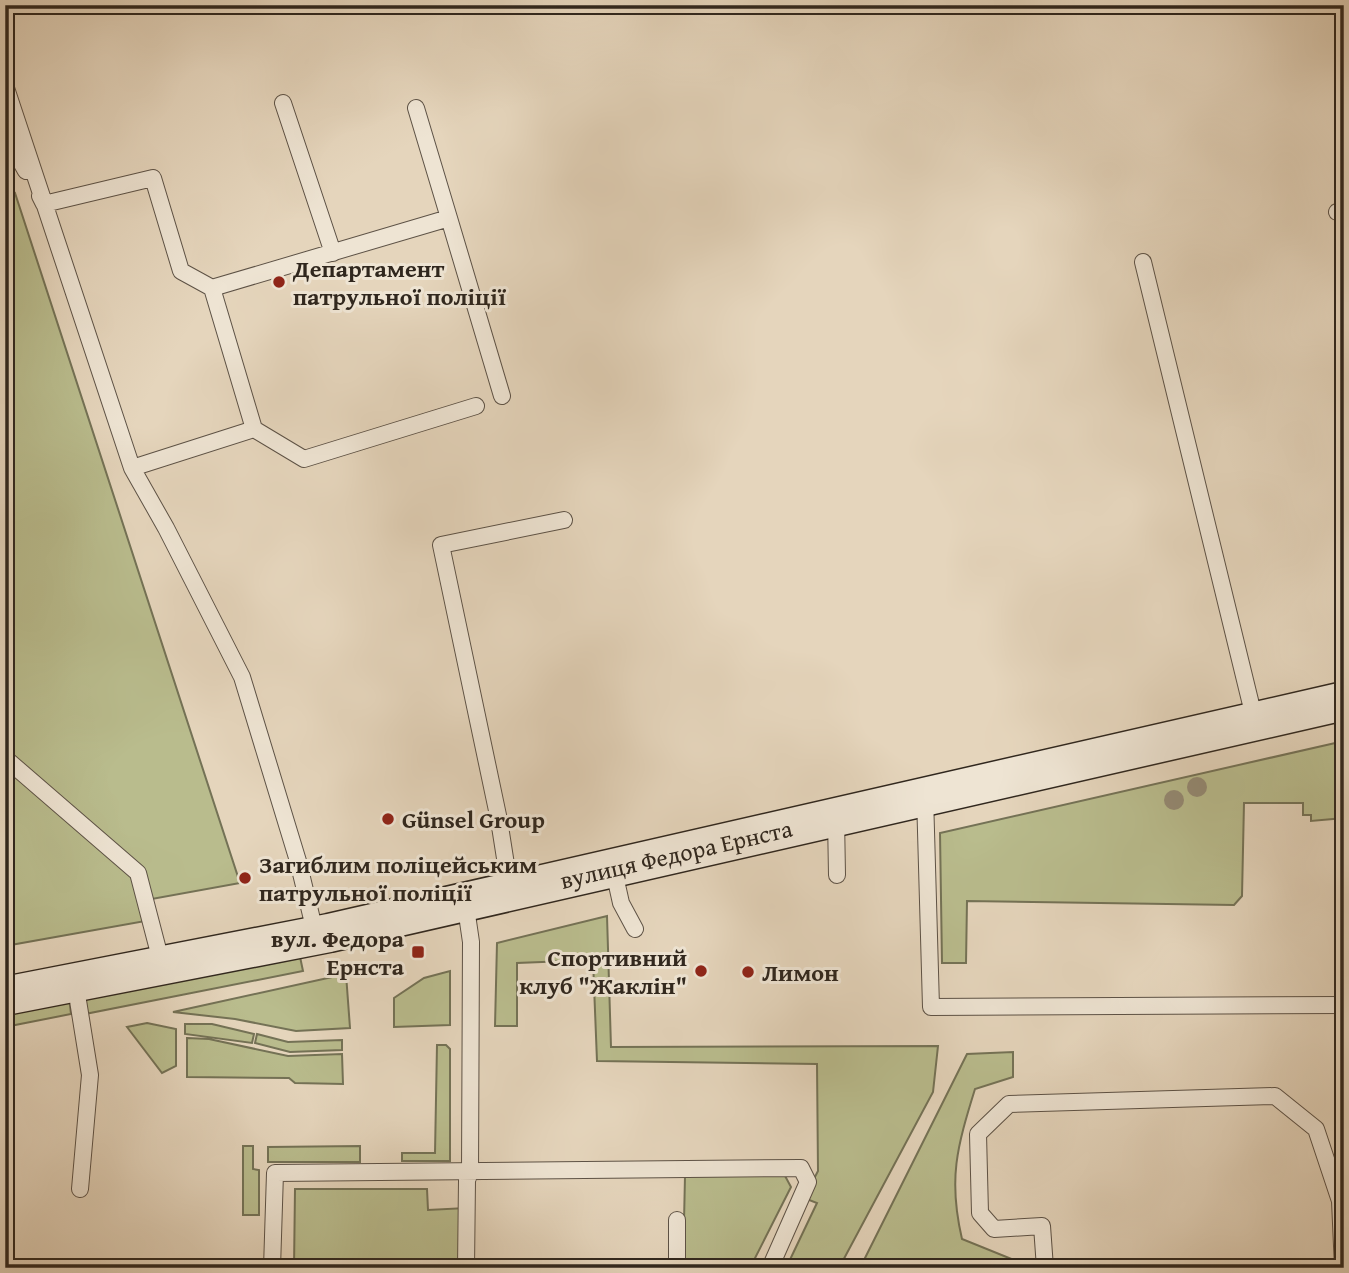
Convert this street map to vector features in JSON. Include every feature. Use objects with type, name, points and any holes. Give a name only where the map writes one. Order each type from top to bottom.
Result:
[{"type":"street","name":"вулиця Федора Ернста","points":[[5,996],[316,936],[1344,701]]},
{"type":"lane","points":[[5,85],[132,468],[166,527],[242,677],[298,861],[316,936]]},
{"type":"lane","points":[[283,103],[333,253]]},
{"type":"lane","points":[[416,108],[502,396]]},
{"type":"lane","points":[[5,134],[44,204]]},
{"type":"lane","points":[[44,204],[153,177],[181,271],[212,288],[254,429],[304,459],[476,405]]},
{"type":"lane","points":[[212,288],[449,218]]},
{"type":"lane","points":[[1143,262],[1255,721]]},
{"type":"lane","points":[[132,468],[254,429]]},
{"type":"lane","points":[[510,890],[499,820],[441,545],[564,520]]},
{"type":"lane","points":[[5,758],[138,873],[162,965]]},
{"type":"lane","points":[[925,796],[930,1007],[1344,1005]]},
{"type":"lane","points":[[836,816],[837,875]]},
{"type":"lane","points":[[613,867],[621,903],[635,929]]},
{"type":"lane","points":[[465,900],[471,942],[470,1173],[467,1180],[466,1268]]},
{"type":"lane","points":[[75,982],[90,1075],[80,1189]]},
{"type":"lane","points":[[1045,1268],[1042,1226],[994,1229],[980,1213],[978,1134],[1009,1104],[1275,1096],[1316,1129],[1340,1201],[1343,1268]]},
{"type":"lane","points":[[272,1268],[275,1173],[802,1168],[808,1182],[769,1268]]},
{"type":"lane","points":[[677,1220],[677,1268]]},
{"type":"green space","points":[[15,193],[240,883],[146,900],[151,920],[5,946],[5,195]]},
{"type":"green space","points":[[1344,741],[1344,818],[1311,821],[1311,815],[1303,815],[1303,803],[1244,803],[1242,896],[1234,905],[967,901],[966,963],[942,963],[940,833]]},
{"type":"green space","points":[[607,916],[611,1047],[938,1046],[933,1092],[839,1268],[786,1268],[817,1203],[804,1198],[818,1171],[817,1064],[597,1061],[593,960],[517,963],[517,1026],[495,1026],[497,943]]},
{"type":"green space","points":[[299,952],[303,971],[85,1014],[82,995]]},
{"type":"green space","points":[[450,971],[450,1025],[394,1027],[394,998],[424,978]]},
{"type":"green space","points":[[346,974],[350,1028],[296,1031],[235,1019],[173,1012]]},
{"type":"green space","points":[[69,997],[71,1014],[5,1027],[5,1009]]},
{"type":"green space","points":[[147,1023],[176,1029],[176,1066],[162,1073],[127,1027]]},
{"type":"green space","points":[[185,1024],[212,1024],[254,1034],[252,1043],[185,1034]]},
{"type":"green space","points":[[257,1034],[288,1042],[342,1040],[342,1050],[290,1052],[255,1043]]},
{"type":"green space","points":[[187,1038],[209,1039],[288,1056],[342,1054],[343,1084],[295,1083],[289,1078],[187,1077]]},
{"type":"green space","points":[[437,1045],[446,1045],[450,1049],[450,1161],[402,1161],[402,1153],[435,1153]]},
{"type":"green space","points":[[1013,1052],[1013,1077],[975,1089],[959,1146],[955,1180],[962,1239],[1024,1264],[1024,1268],[860,1268],[967,1054]]},
{"type":"green space","points":[[243,1146],[253,1146],[253,1169],[259,1170],[259,1215],[243,1215]]},
{"type":"green space","points":[[360,1146],[360,1162],[268,1162],[268,1147]]},
{"type":"green space","points":[[784,1174],[791,1187],[750,1268],[683,1268],[685,1176]]},
{"type":"green space","points":[[295,1189],[427,1189],[428,1210],[466,1208],[466,1268],[294,1268]]},
{"type":"place","name":"Департамент патрульної поліції","points":[[279,282]]},
{"type":"place","name":"Günsel Group","points":[[388,819]]},
{"type":"place","name":"Загиблим поліцейським патрульної поліції","points":[[245,878]]},
{"type":"place","name":"вул. Федора Ернста","points":[[418,952]]},
{"type":"place","name":"Спортивний клуб \"Жаклін\"","points":[[701,971]]},
{"type":"place","name":"Лимон","points":[[748,972]]}]
